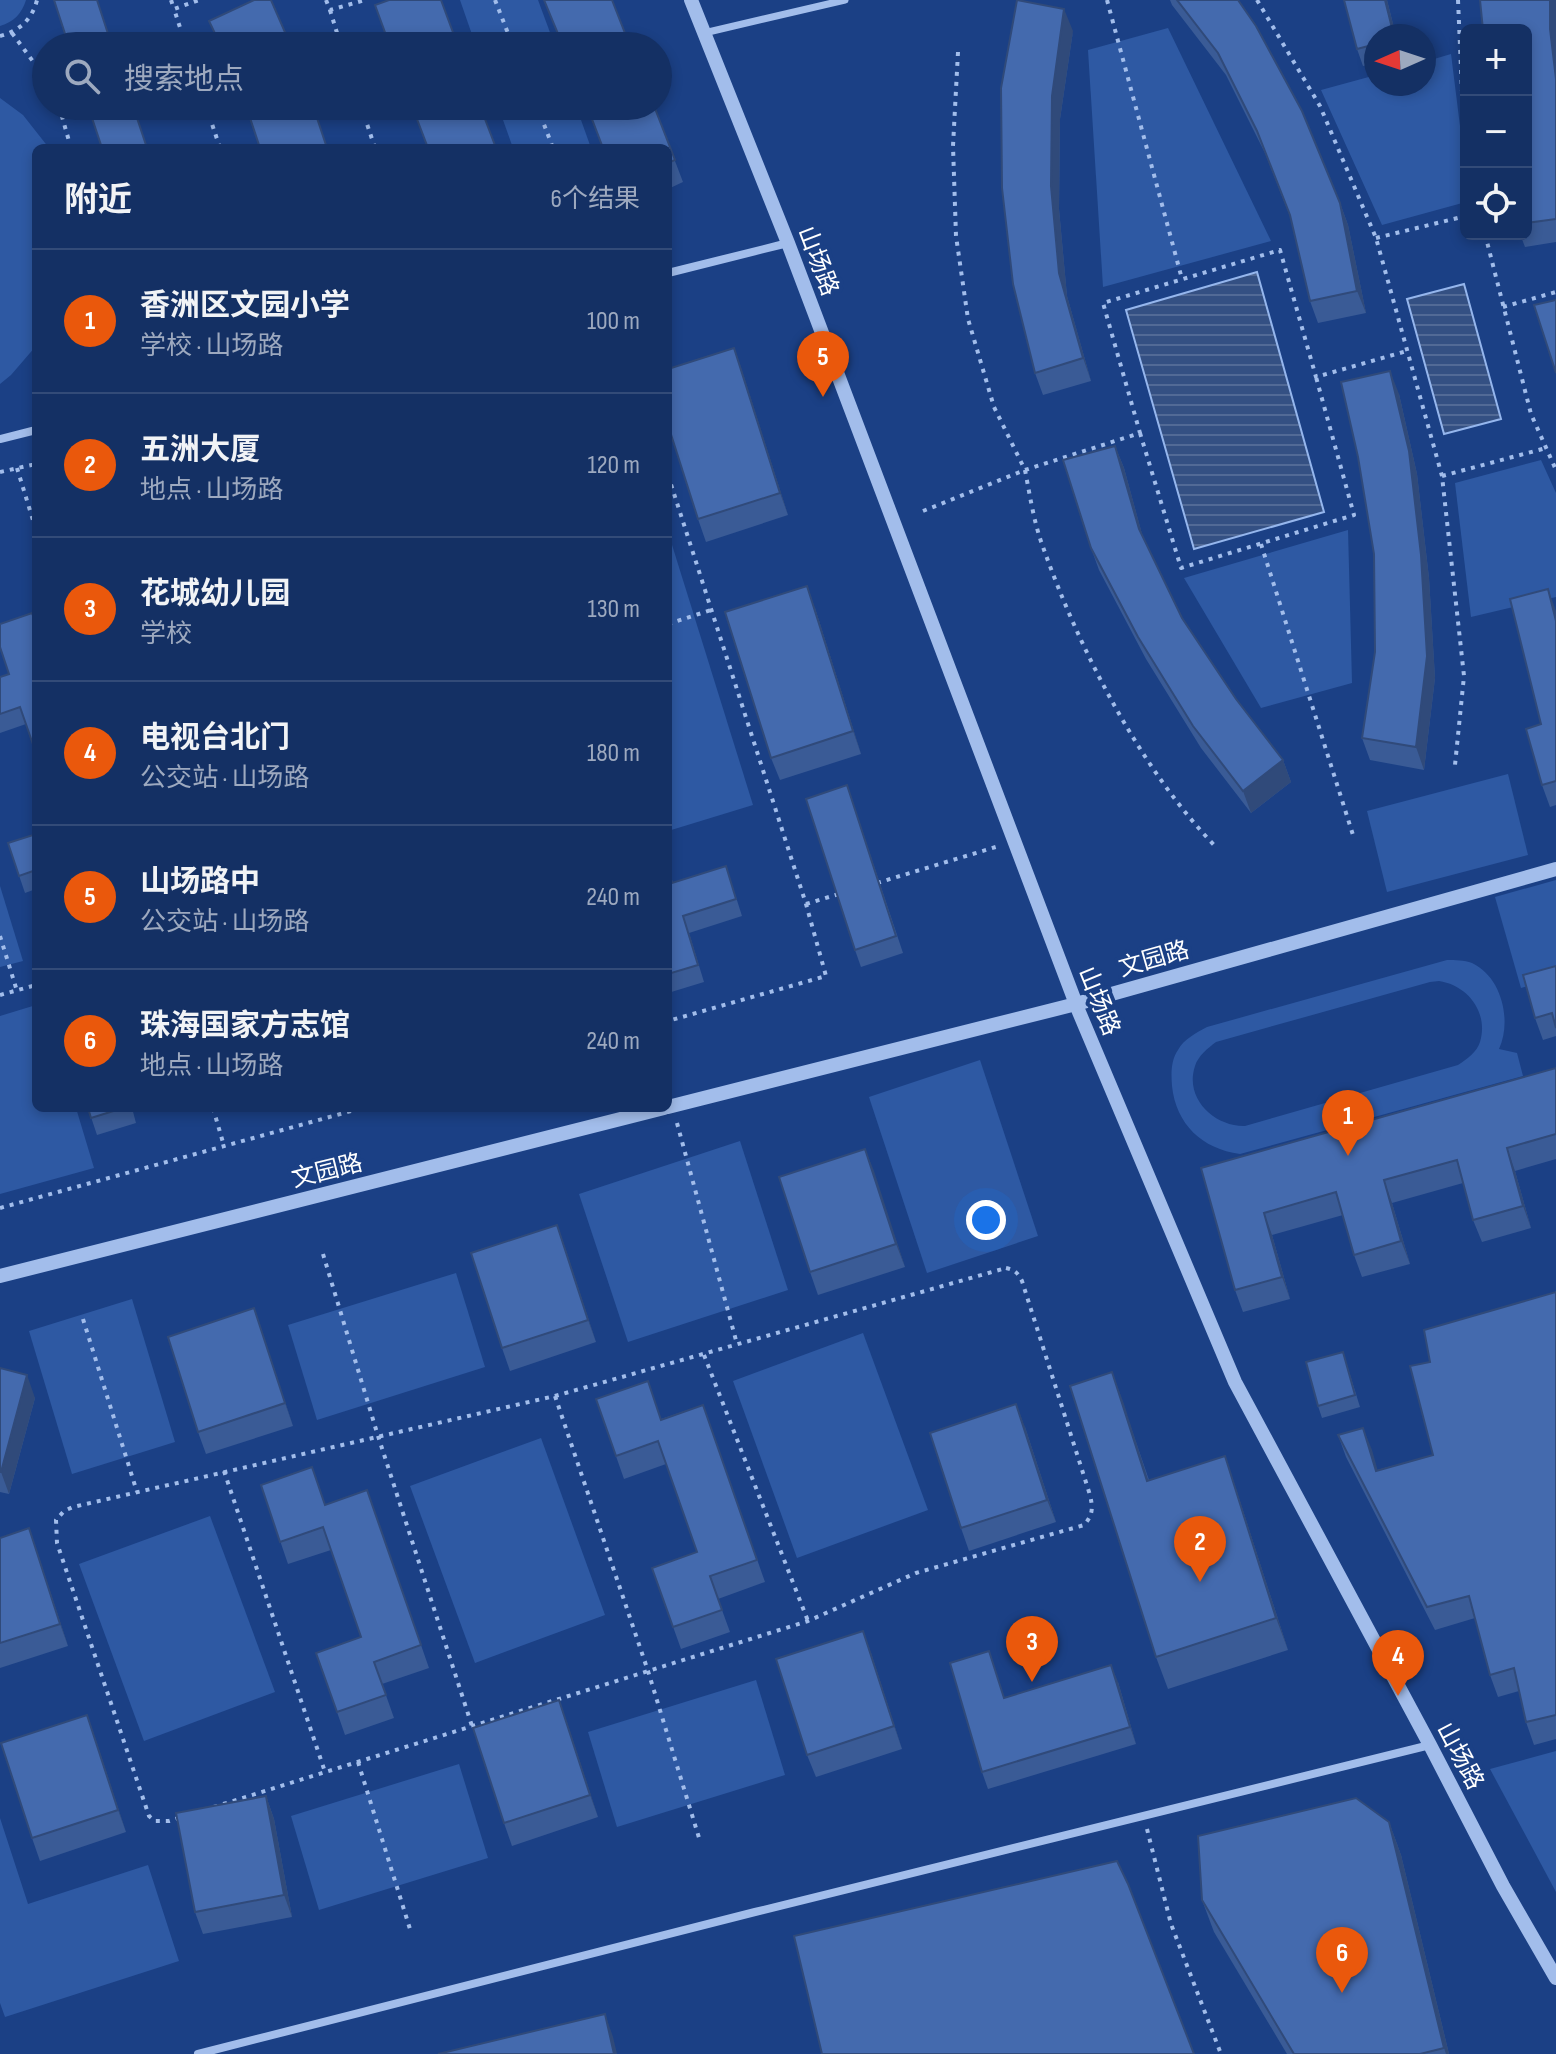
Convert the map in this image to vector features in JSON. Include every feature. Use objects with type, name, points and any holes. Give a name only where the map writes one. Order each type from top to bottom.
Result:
[{"type":"street","name":"山场路","points":[[691,0],[788,243],[1076,1004],[1235,1382],[1503,1886],[1556,1978]]},
{"type":"street","points":[[704,33],[845,0]]},
{"type":"street","points":[[672,272],[788,243]]},
{"type":"street","points":[[0,439],[32,431]]},
{"type":"street","name":"文园路","points":[[672,1106],[1076,1004],[1556,869]]},
{"type":"street","name":"文园路","points":[[0,1276],[648,1112]]},
{"type":"street","points":[[198,2054],[770,1908],[1430,1745]]},
{"type":"path","points":[[0,36],[12,33],[25,23],[37,0]]},
{"type":"path","points":[[171,0],[181,32]]},
{"type":"path","points":[[174,9],[199,0]]},
{"type":"path","points":[[326,0],[337,32]]},
{"type":"path","points":[[330,10],[365,0]]},
{"type":"path","points":[[495,0],[508,32]]},
{"type":"path","points":[[1107,0],[1182,279]]},
{"type":"path","points":[[1257,0],[1320,106],[1376,238],[1442,476],[1464,676],[1455,765]]},
{"type":"path","points":[[1458,0],[1463,96]]},
{"type":"path","points":[[12,33],[32,60]]},
{"type":"path","points":[[958,52],[953,146],[956,236],[968,319],[994,407],[1025,470],[1042,545],[1080,639],[1130,733],[1192,822],[1216,847]]},
{"type":"path","points":[[63,120],[70,144]]},
{"type":"path","points":[[211,120],[219,144]]},
{"type":"path","points":[[366,120],[374,144]]},
{"type":"path","points":[[542,120],[551,144]]},
{"type":"path","points":[[1376,238],[1460,217]]},
{"type":"path","points":[[1486,240],[1531,414],[1556,470]]},
{"type":"path","points":[[1280,250],[1354,515],[1181,568],[1103,303],[1182,279],[1280,250]]},
{"type":"path","points":[[1503,307],[1556,292]]},
{"type":"path","points":[[1316,377],[1407,351]]},
{"type":"path","points":[[923,511],[1025,470],[1140,433]]},
{"type":"path","points":[[1442,476],[1546,448]]},
{"type":"path","points":[[0,472],[32,465]]},
{"type":"path","points":[[17,468],[32,517]]},
{"type":"path","points":[[672,488],[806,904],[826,976],[672,1020]]},
{"type":"path","points":[[1261,543],[1353,835]]},
{"type":"path","points":[[672,623],[711,610]]},
{"type":"path","points":[[866,886],[1014,841]]},
{"type":"path","points":[[806,904],[851,891]]},
{"type":"path","points":[[0,936],[17,991]]},
{"type":"path","points":[[0,995],[32,986]]},
{"type":"path","points":[[214,1112],[224,1146]]},
{"type":"path","points":[[0,1208],[347,1112]]},
{"type":"path","points":[[669,1112],[737,1344]]},
{"type":"path","points":[[323,1254],[472,1726]]},
{"type":"path","points":[[999,1270],[1013,1270],[1022,1281],[1090,1495],[1091,1518],[1084,1525],[916,1573],[808,1621],[169,1821],[155,1821],[149,1816],[57,1543],[56,1520],[64,1511],[224,1471],[555,1396],[737,1344],[999,1270]]},
{"type":"path","points":[[83,1319],[137,1492]]},
{"type":"path","points":[[704,1354],[808,1621]]},
{"type":"path","points":[[555,1396],[648,1671],[700,1841]]},
{"type":"path","points":[[224,1471],[325,1772]]},
{"type":"path","points":[[358,1762],[410,1929]]},
{"type":"path","points":[[1144,1816],[1171,1924],[1221,2054]]},
{"type":"shaded area","points":[[0,0],[26,0],[17,16],[0,26]]},
{"type":"shaded area","points":[[460,0],[538,0],[550,32],[471,32]]},
{"type":"shaded area","points":[[1168,28],[1271,241],[1103,287],[1088,50]]},
{"type":"shaded area","points":[[1451,54],[1460,126],[1460,204],[1382,225],[1321,90],[1364,78],[1364,96],[1436,96],[1436,58]]},
{"type":"shaded area","points":[[0,98],[23,115],[46,144],[32,144],[32,351],[0,384]]},
{"type":"shaded area","points":[[503,120],[581,120],[590,144],[512,144]]},
{"type":"shaded area","points":[[1257,272],[1324,512],[1194,549],[1126,310]]},
{"type":"shaded area","points":[[1464,284],[1501,419],[1444,434],[1407,299]]},
{"type":"shaded area","points":[[1541,460],[1556,493],[1556,597],[1471,617],[1455,483]]},
{"type":"shaded area","points":[[1348,530],[1352,683],[1261,708],[1184,578]]},
{"type":"shaded area","points":[[672,545],[753,805],[672,830]]},
{"type":"shaded area","points":[[1508,774],[1528,855],[1387,892],[1367,811]]},
{"type":"shaded area","points":[[1556,880],[1556,978],[1521,988],[1495,897]]},
{"type":"shaded area","points":[[0,886],[23,961],[0,967]]},
{"type":"shaded area","points":[[1447,960],[1463,961],[1482,970],[1497,989],[1504,1013],[1503,1038],[1499,1049],[1517,1053],[1523,1076],[1240,1154],[1214,1147],[1193,1132],[1185,1123],[1175,1100],[1172,1072],[1176,1054],[1187,1039],[1207,1027]],"holes":[[[1430,982],[1449,984],[1467,994],[1481,1020],[1479,1046],[1458,1065],[1245,1126],[1223,1122],[1198,1100],[1193,1078],[1195,1066],[1216,1042]]]},
{"type":"shaded area","points":[[32,1006],[32,1112],[77,1112],[94,1168],[0,1194],[0,1016]]},
{"type":"shaded area","points":[[980,1060],[1038,1236],[927,1273],[869,1097]]},
{"type":"shaded area","points":[[740,1141],[788,1290],[628,1342],[579,1194]]},
{"type":"shaded area","points":[[456,1273],[485,1367],[317,1420],[288,1325]]},
{"type":"shaded area","points":[[132,1299],[175,1442],[72,1474],[29,1331]]},
{"type":"shaded area","points":[[863,1333],[928,1510],[797,1558],[733,1381]]},
{"type":"shaded area","points":[[541,1438],[605,1615],[475,1663],[410,1486]]},
{"type":"shaded area","points":[[210,1516],[275,1692],[144,1741],[79,1564]]},
{"type":"shaded area","points":[[756,1680],[785,1775],[617,1827],[588,1732]]},
{"type":"shaded area","points":[[1556,1751],[1556,1892],[1490,1769]]},
{"type":"shaded area","points":[[459,1764],[488,1858],[319,1910],[291,1816]]},
{"type":"shaded area","points":[[0,1818],[28,1904],[148,1865],[179,1961],[5,2017],[0,2003]]},
{"type":"building","points":[[54,0],[97,0],[107,32],[64,32]]},
{"type":"building","points":[[254,0],[271,0],[285,32],[214,32],[209,21]]},
{"type":"building","points":[[389,0],[441,0],[453,32],[385,32],[375,5]]},
{"type":"building","points":[[544,0],[612,0],[625,32],[557,32]]},
{"type":"building","points":[[1017,0],[1064,9],[1052,96],[1051,186],[1059,273],[1083,358],[1035,373],[1013,284],[1002,188],[1001,88]]},
{"type":"building","points":[[1177,0],[1238,0],[1256,26],[1302,111],[1340,203],[1357,291],[1310,301],[1290,215],[1257,131],[1218,53]]},
{"type":"building","points":[[1344,0],[1385,0],[1391,24],[1364,24],[1364,47],[1357,49]]},
{"type":"building","points":[[1480,0],[1550,0],[1556,79],[1556,219],[1532,222],[1532,24],[1482,24]]},
{"type":"building","points":[[93,120],[138,120],[146,144],[101,144]]},
{"type":"building","points":[[251,120],[318,120],[326,144],[259,144]]},
{"type":"building","points":[[417,120],[485,120],[494,144],[426,144]]},
{"type":"building","points":[[592,120],[659,120],[669,144],[601,144]]},
{"type":"building","points":[[1556,300],[1556,373],[1534,305]]},
{"type":"building","points":[[734,348],[780,493],[698,519],[672,438],[672,368]]},
{"type":"building","points":[[1390,371],[1409,451],[1421,555],[1427,656],[1416,747],[1362,738],[1375,652],[1374,554],[1358,457],[1341,382]]},
{"type":"building","points":[[1115,446],[1139,529],[1182,618],[1236,699],[1283,760],[1243,791],[1193,726],[1138,637],[1091,548],[1063,460]]},
{"type":"building","points":[[807,586],[853,731],[771,758],[725,612]]},
{"type":"building","points":[[1548,589],[1556,621],[1556,781],[1542,785],[1526,729],[1541,724],[1510,599]]},
{"type":"building","points":[[32,613],[32,742],[20,707],[0,714],[0,677],[9,674],[0,647],[0,624]]},
{"type":"building","points":[[847,785],[896,936],[855,950],[806,799]]},
{"type":"building","points":[[32,835],[32,871],[19,876],[8,843]]},
{"type":"building","points":[[726,866],[736,899],[683,916],[698,965],[672,973],[672,883]]},
{"type":"building","points":[[1556,966],[1556,1028],[1552,1013],[1535,1018],[1523,975]]},
{"type":"building","points":[[1556,1068],[1556,1134],[1507,1148],[1523,1206],[1473,1220],[1457,1160],[1384,1180],[1401,1241],[1354,1255],[1336,1192],[1264,1213],[1282,1277],[1235,1290],[1201,1168]]},
{"type":"building","points":[[89,1112],[110,1112],[91,1118]]},
{"type":"building","points":[[865,1149],[896,1244],[810,1272],[779,1177]]},
{"type":"building","points":[[557,1225],[588,1320],[502,1348],[471,1253]]},
{"type":"building","points":[[1556,1292],[1556,1715],[1526,1722],[1514,1668],[1490,1675],[1469,1596],[1427,1607],[1338,1435],[1363,1428],[1376,1471],[1433,1455],[1410,1366],[1430,1362],[1424,1330]]},
{"type":"building","points":[[254,1308],[285,1403],[198,1432],[168,1337]]},
{"type":"building","points":[[1343,1352],[1355,1395],[1318,1406],[1306,1362]]},
{"type":"building","points":[[0,1368],[27,1375],[1,1472],[0,1472]]},
{"type":"building","points":[[1112,1372],[1147,1481],[1225,1456],[1276,1618],[1156,1657],[1070,1386]]},
{"type":"building","points":[[648,1381],[661,1420],[703,1405],[757,1560],[710,1576],[722,1610],[673,1627],[652,1568],[697,1552],[658,1441],[616,1456],[596,1399]]},
{"type":"building","points":[[1016,1404],[1047,1500],[961,1528],[930,1433]]},
{"type":"building","points":[[312,1467],[325,1505],[367,1490],[421,1645],[374,1662],[386,1695],[337,1712],[316,1653],[361,1637],[323,1527],[280,1542],[261,1485]]},
{"type":"building","points":[[29,1528],[60,1624],[0,1643],[0,1538]]},
{"type":"building","points":[[863,1631],[894,1726],[807,1755],[776,1659]]},
{"type":"building","points":[[989,1651],[1004,1698],[1111,1665],[1130,1727],[982,1772],[950,1663]]},
{"type":"building","points":[[559,1700],[590,1795],[504,1823],[473,1728]]},
{"type":"building","points":[[87,1715],[118,1810],[32,1838],[1,1743]]},
{"type":"building","points":[[266,1796],[284,1895],[195,1912],[176,1813]]},
{"type":"building","points":[[1356,1798],[1389,1822],[1444,2048],[1420,2054],[1294,2054],[1202,1900],[1198,1836]]},
{"type":"building","points":[[1117,1861],[1194,2054],[822,2054],[794,1936]]},
{"type":"building","points":[[605,2014],[614,2054],[438,2054]]},
{"type":"place","name":"山场路中","points":[[823,397]]},
{"type":"place","name":"香洲区文园小学","points":[[1348,1156]]},
{"type":"place","name":"五洲大厦","points":[[1200,1582]]},
{"type":"place","name":"花城幼儿园","points":[[1032,1682]]},
{"type":"place","name":"电视台北门","points":[[1398,1696]]},
{"type":"place","name":"珠海国家方志馆","points":[[1342,1993]]}]
